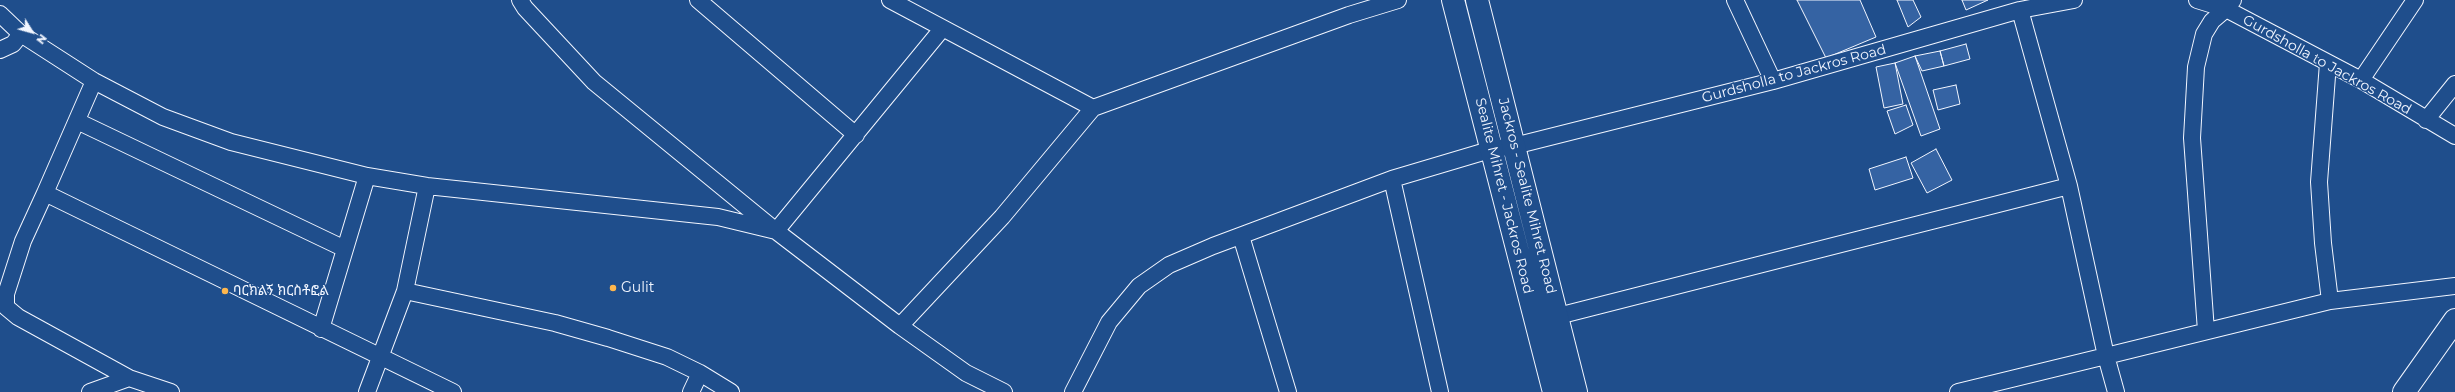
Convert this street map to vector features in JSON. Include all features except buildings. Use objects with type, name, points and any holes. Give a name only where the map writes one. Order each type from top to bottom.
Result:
[{"type":"main road","name":"Sealite Mihret - Jackros Road","points":[[1453,0],[1504,148],[1554,392]]},
{"type":"main road","name":"Jackros - Sealite Mihret Road","points":[[1477,0],[1504,148],[1558,316],[1576,392]]},
{"type":"main road","points":[[2404,392],[2455,320]]},
{"type":"street","points":[[520,0],[525,8],[594,82],[776,231],[900,326],[966,373],[1004,392]]},
{"type":"street","points":[[698,0],[856,135]]},
{"type":"street","points":[[890,0],[1093,108]]},
{"type":"street","points":[[900,326],[1002,217],[1093,108],[1342,17],[1398,0]]},
{"type":"street","points":[[1735,0],[1773,81]]},
{"type":"street","name":"Gurdsholla to Jackros Road","points":[[1073,392],[1109,322],[1139,286],[1169,265],[1241,236],[1392,179],[1504,148],[1773,81],[2020,10],[2074,0]]},
{"type":"street","name":"Gurdsholla to Jackros Road","points":[[2197,0],[2229,5],[2328,63],[2361,80],[2455,136]]},
{"type":"street","points":[[2361,80],[2415,0]]},
{"type":"street","points":[[2206,331],[2192,138],[2196,67],[2204,34],[2212,21],[2229,5]]},
{"type":"street","points":[[2020,10],[2068,186],[2106,356],[2116,392]]},
{"type":"street","points":[[0,14],[20,34],[94,81],[163,117],[231,142],[367,176],[427,186],[718,217],[776,231]]},
{"type":"street","points":[[776,231],[942,29]]},
{"type":"street","points":[[0,50],[13,44],[20,34]]},
{"type":"street","points":[[2328,63],[2319,182],[2323,242],[2330,301]]},
{"type":"street","points":[[94,81],[23,241],[6,294],[6,307],[18,317],[129,378],[170,392]]},
{"type":"street","points":[[2426,120],[2455,84]]},
{"type":"street","points":[[77,121],[345,249]]},
{"type":"street","points":[[321,329],[367,176]]},
{"type":"street","points":[[1392,179],[1440,392]]},
{"type":"street","points":[[367,392],[405,291],[427,186]]},
{"type":"street","points":[[1558,316],[2068,186]]},
{"type":"street","points":[[45,193],[321,329],[453,392]]},
{"type":"street","points":[[1241,236],[1288,392]]},
{"type":"street","points":[[1958,392],[2330,301],[2455,286]]},
{"type":"street","points":[[405,291],[556,323],[667,357],[700,373],[731,392]]},
{"type":"street","points":[[691,392],[700,373]]},
{"type":"street","points":[[90,392],[129,378]]},
{"type":"place","name":"Gulit","points":[[613,288]]},
{"type":"place","name":"ባርክልኝ ክርስቶፎል","points":[[225,291]]}]
